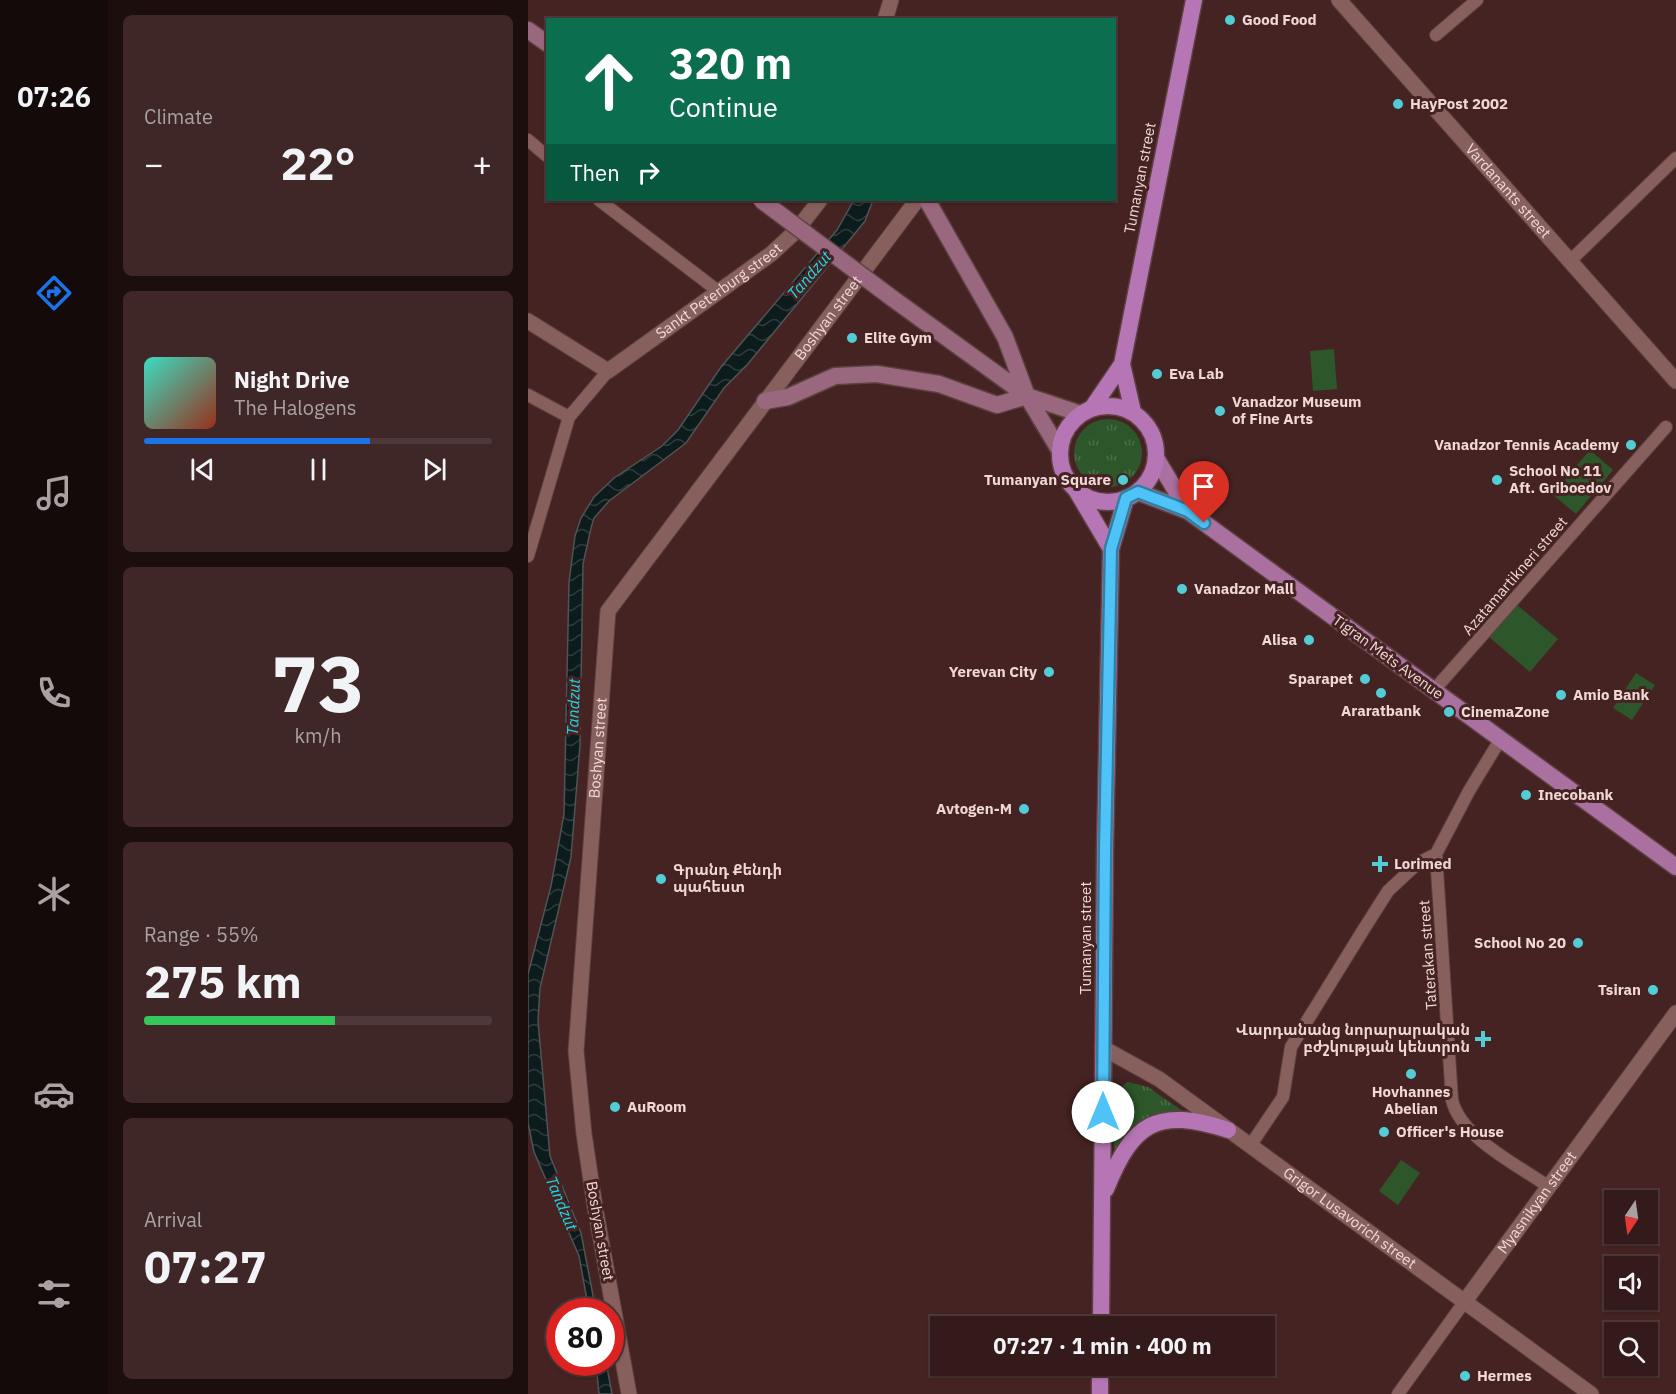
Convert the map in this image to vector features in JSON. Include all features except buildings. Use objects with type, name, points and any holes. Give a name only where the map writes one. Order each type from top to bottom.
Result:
[{"type":"highway","name":"Tumanyan street","points":[[1122,364],[1194,0]]},
{"type":"highway","points":[[1111,549],[1065,475],[1060,451],[1064,434],[1087,411],[1122,364]]},
{"type":"highway","points":[[1122,364],[1133,412]]},
{"type":"highway","points":[[1074,487],[1098,501],[1132,495],[1150,476],[1156,458],[1151,431],[1133,412],[1113,406],[1087,411]]},
{"type":"highway","name":"Tumanyan street","points":[[1101,1316],[1111,549],[1132,495]]},
{"type":"highway","points":[[1102,1198],[1124,1148],[1143,1129],[1155,1124],[1179,1120],[1204,1122],[1228,1130]]},
{"type":"highway","points":[[1100,1376],[1100,1394]]},
{"type":"main road","points":[[528,30],[546,43]]},
{"type":"main road","points":[[762,201],[1027,396],[1087,411]]},
{"type":"main road","points":[[928,201],[1005,337],[1027,396],[1060,451]]},
{"type":"main road","points":[[765,401],[788,397],[836,375],[877,374],[939,384],[997,405],[1027,396]]},
{"type":"main road","name":"Tigran Mets Avenue","points":[[1156,458],[1188,511]]},
{"type":"main road","name":"Tigran Mets Avenue","points":[[1132,495],[1188,511],[1676,867]]},
{"type":"street","points":[[886,18],[891,0]]},
{"type":"street","name":"Vardanants street","points":[[1339,0],[1676,381]]},
{"type":"street","points":[[1436,35],[1477,0]]},
{"type":"street","points":[[528,140],[546,155]]},
{"type":"street","points":[[1570,261],[1676,158]]},
{"type":"street","points":[[600,201],[718,291]]},
{"type":"street","name":"Sankt Peterburg street","points":[[608,371],[771,254],[811,214],[819,201]]},
{"type":"street","name":"Boshyan street","points":[[629,1394],[595,1207],[584,1134],[576,1051],[608,611],[916,201]]},
{"type":"street","points":[[528,321],[608,371],[569,417],[528,556]]},
{"type":"street","points":[[528,395],[569,417]]},
{"type":"street","name":"Azatamartikneri street","points":[[1434,690],[1666,427]]},
{"type":"street","points":[[1250,1146],[1283,1097],[1291,1047],[1388,891],[1418,863],[1436,854],[1469,791],[1500,740]]},
{"type":"street","name":"Taterakan street","points":[[1436,854],[1452,1100],[1456,1115],[1473,1134],[1549,1187]]},
{"type":"street","name":"Myasnikyan street","points":[[1398,1394],[1676,1013]]},
{"type":"street","name":"Grigor Lusavorich street","points":[[1103,1048],[1159,1079],[1591,1394]]},
{"type":"green space","points":[[1334,349],[1337,389],[1313,391],[1310,351]]},
{"type":"green space","points":[[1115,419],[1127,425],[1136,434],[1142,446],[1140,466],[1132,477],[1115,487],[1101,487],[1084,477],[1076,466],[1074,446],[1084,429],[1095,421]]},
{"type":"green space","points":[[1590,450],[1613,470],[1576,514],[1552,494]]},
{"type":"green space","points":[[1517,605],[1558,639],[1530,672],[1489,637]]},
{"type":"green space","points":[[1636,673],[1655,685],[1632,720],[1613,708]]},
{"type":"green space","points":[[1128,1082],[1148,1087],[1191,1117],[1179,1116],[1115,1159],[1114,1106],[1121,1088]]},
{"type":"green space","points":[[1401,1160],[1420,1173],[1398,1205],[1379,1191]]},
{"type":"water","name":"Tandzut","points":[[853,201],[873,201],[865,221],[747,365],[724,388],[686,443],[609,501],[594,518],[591,528],[583,564],[580,745],[571,857],[540,988],[538,1021],[550,1156],[581,1233],[594,1298],[587,1298],[579,1256],[534,1152],[528,1123],[528,974],[551,886],[564,814],[569,582],[575,536],[581,518],[594,497],[614,478],[662,446],[678,430],[721,367],[837,230]]},
{"type":"water","points":[[597,1376],[609,1376],[612,1394],[599,1394]]},
{"type":"place","name":"Good Food","points":[[1230,20]]},
{"type":"place","name":"HayPost 2002","points":[[1398,104]]},
{"type":"place","name":"Elite Gym","points":[[852,338]]},
{"type":"place","name":"Eva Lab","points":[[1157,374]]},
{"type":"place","name":"Vanadzor Museum of Fine Arts","points":[[1220,411]]},
{"type":"place","name":"Vanadzor Tennis Academy","points":[[1631,445]]},
{"type":"place","name":"Tumanyan Square","points":[[1123,480]]},
{"type":"place","name":"School No 11 Aft. Griboedov","points":[[1497,480]]},
{"type":"place","name":"Vanadzor Mall","points":[[1182,589]]},
{"type":"place","name":"Alisa","points":[[1309,640]]},
{"type":"place","name":"Yerevan City","points":[[1049,672]]},
{"type":"place","name":"Sparapet","points":[[1365,679]]},
{"type":"place","name":"Araratbank","points":[[1381,693]]},
{"type":"place","name":"Amio Bank","points":[[1561,695]]},
{"type":"place","name":"CinemaZone","points":[[1449,712]]},
{"type":"place","name":"Inecobank","points":[[1526,795]]},
{"type":"place","name":"Avtogen-M","points":[[1024,809]]},
{"type":"place","name":"Lorimed","points":[[1380,864]]},
{"type":"place","name":"Գրանդ Քենդի պահեստ","points":[[661,879]]},
{"type":"place","name":"School No 20","points":[[1578,943]]},
{"type":"place","name":"Tsiran","points":[[1653,990]]},
{"type":"place","name":"Վարդանանց նորարարական բժշկության կենտրոն","points":[[1483,1039]]},
{"type":"place","name":"Hovhannes Abelian","points":[[1411,1074]]},
{"type":"place","name":"AuRoom","points":[[615,1107]]},
{"type":"place","name":"Officer's House","points":[[1384,1132]]},
{"type":"place","name":"Hermes","points":[[1465,1376]]},
{"type":"route","points":[[1103,1112],[1111,549],[1126,498],[1138,492],[1188,511],[1204,523]]}]
